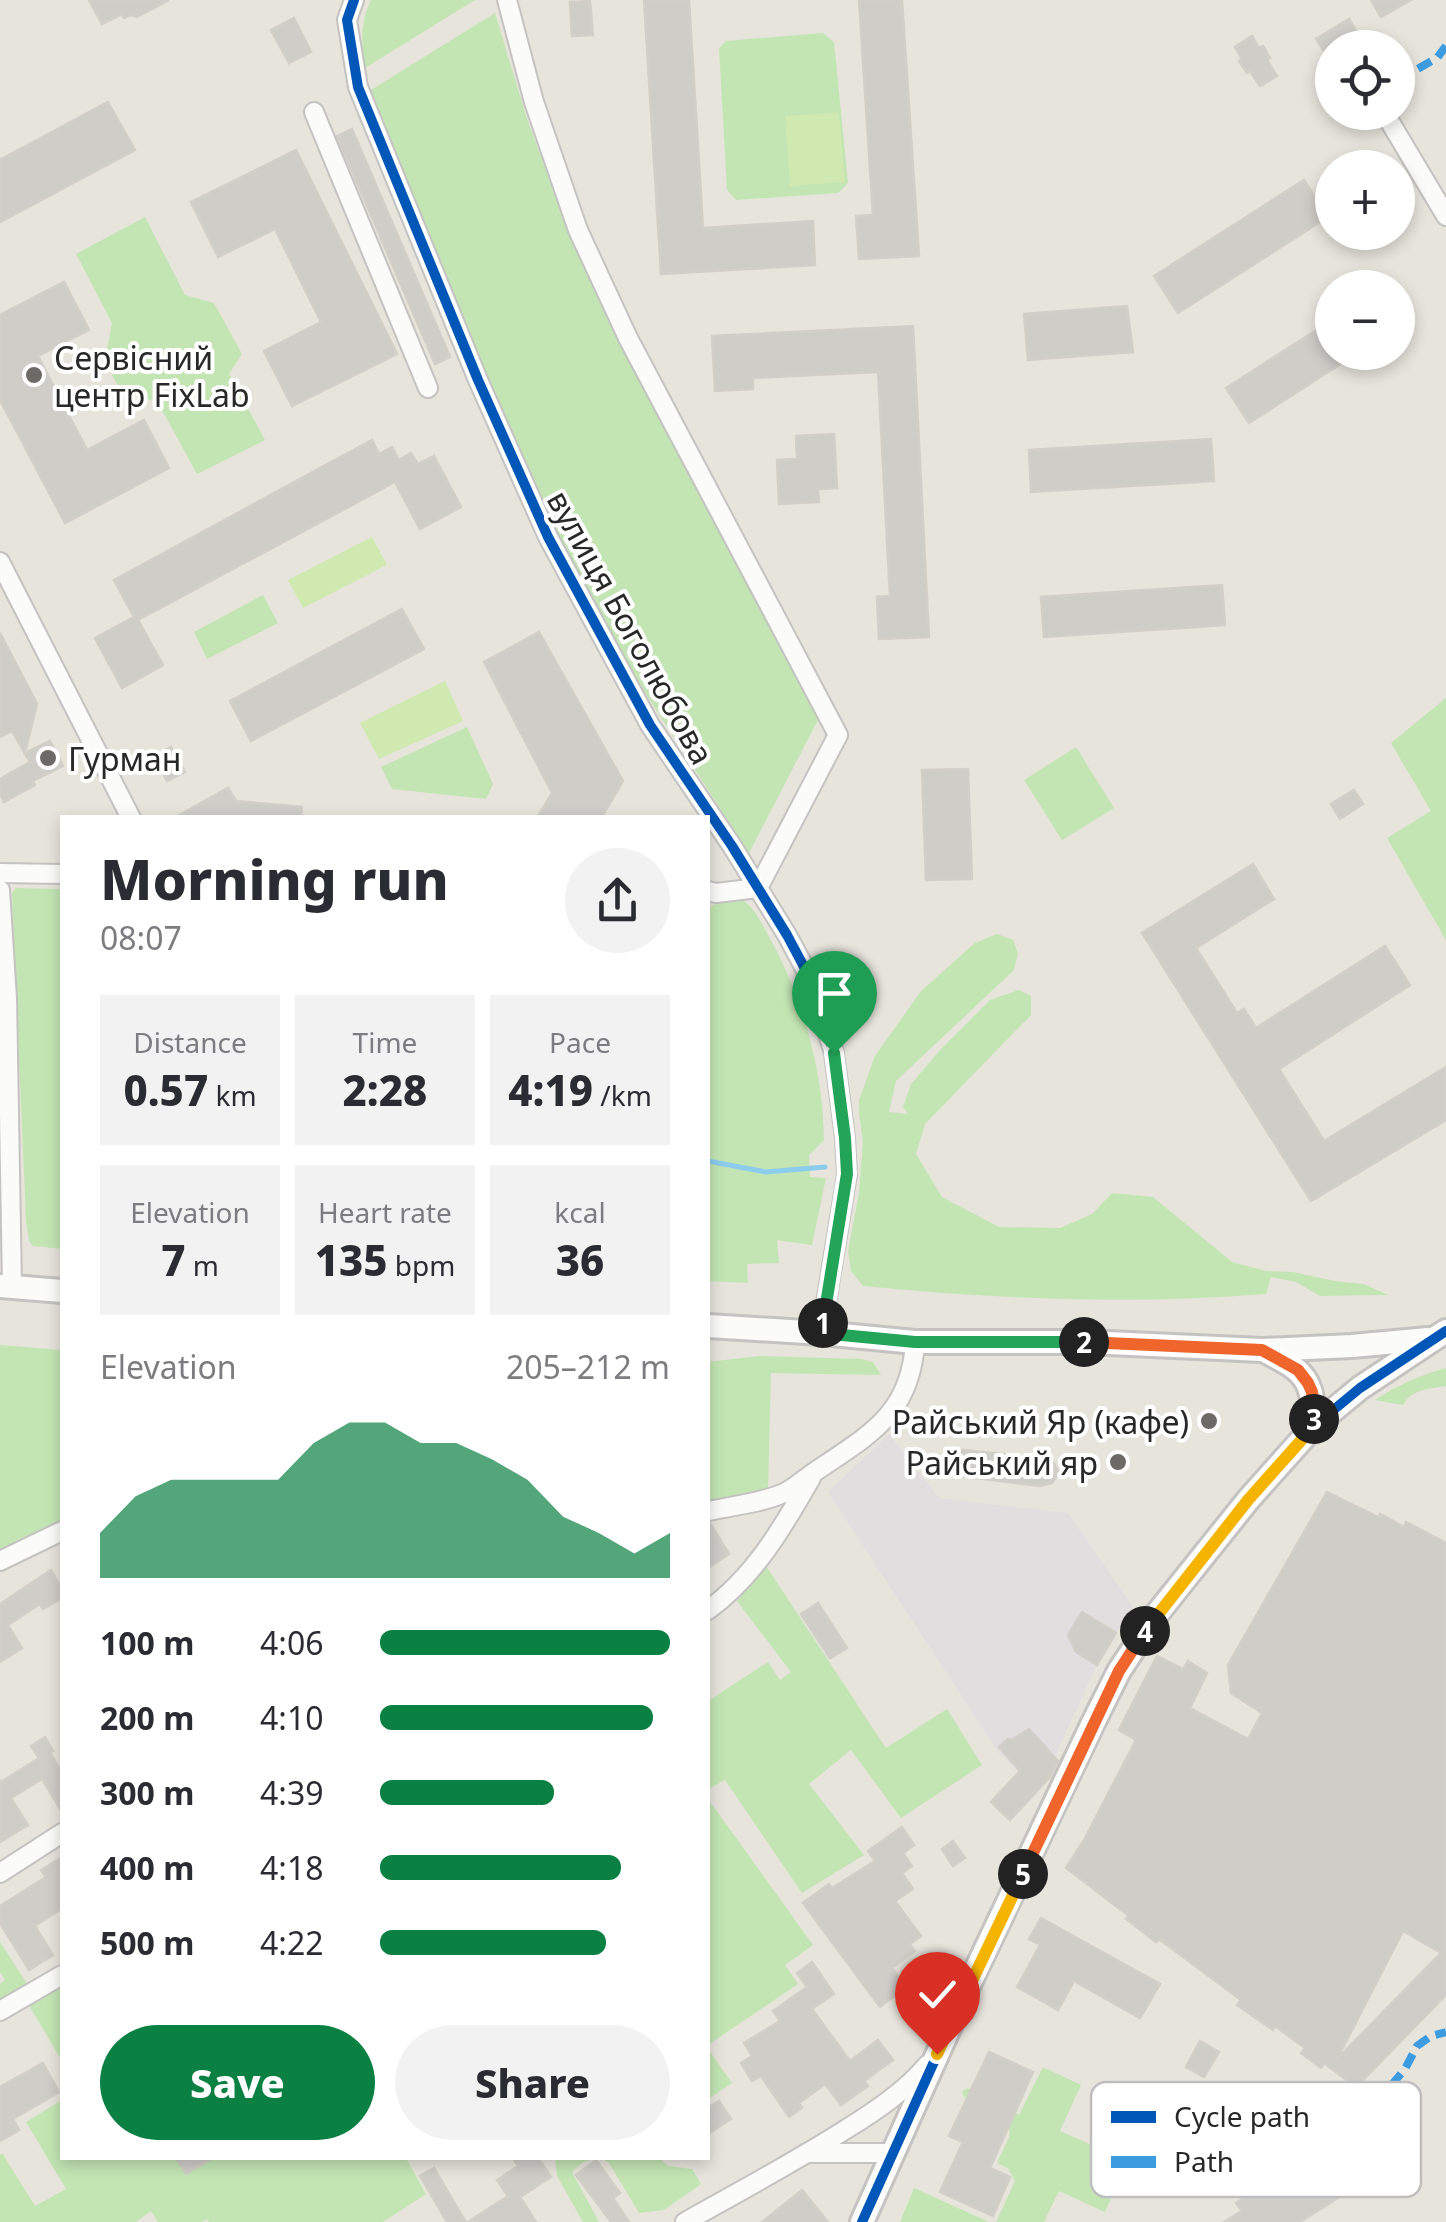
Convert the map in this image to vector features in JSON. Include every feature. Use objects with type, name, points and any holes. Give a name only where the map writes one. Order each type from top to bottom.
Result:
[{"type":"street","name":"вулиця Боголюбова","points":[[354,0],[348,20],[358,87],[478,380],[548,537],[650,725],[710,815]]},
{"type":"street","points":[[507,0],[534,102],[578,230],[622,325],[838,735],[758,888],[710,892]]},
{"type":"street","points":[[314,112],[428,388]]},
{"type":"street","points":[[1395,130],[1446,216]]},
{"type":"street","points":[[0,562],[128,815]]},
{"type":"street","name":"вулиця Боголюбова","points":[[710,816],[787,935],[811,980],[834,1053],[847,1174],[821,1333]]},
{"type":"street","points":[[0,873],[60,874]]},
{"type":"street","points":[[0,890],[6,1287],[60,1290]]},
{"type":"street","points":[[710,1326],[915,1342],[1086,1342],[1262,1350],[1352,1346],[1443,1335]]},
{"type":"street","points":[[862,2222],[937,2054],[1119,1671],[1156,1614],[1314,1426],[1360,1388],[1443,1335]]},
{"type":"street","points":[[710,1511],[785,1493],[875,1431],[892,1412],[914,1363],[915,1342]]},
{"type":"street","points":[[1262,1350],[1291,1364],[1308,1383],[1314,1426]]},
{"type":"street","points":[[710,1609],[729,1595],[778,1535],[814,1472]]},
{"type":"street","points":[[0,1561],[60,1532]]},
{"type":"street","points":[[0,1873],[60,1834]]},
{"type":"street","points":[[0,2011],[60,1976]]},
{"type":"street","points":[[685,2222],[807,2154],[886,2104],[917,2078],[937,2054]]},
{"type":"street","points":[[807,2154],[893,2154]]},
{"type":"shaded area","points":[[889,1434],[939,1498],[1068,1513],[1133,1607],[1100,1658],[1039,1791],[999,1753],[828,1492]]},
{"type":"green space","points":[[371,0],[475,0],[365,68],[362,33]]},
{"type":"green space","points":[[495,13],[527,119],[569,231],[636,372],[820,716],[749,853],[640,685],[557,532],[468,331],[371,90]]},
{"type":"green space","points":[[823,33],[834,42],[848,183],[838,193],[736,200],[727,190],[719,48],[726,41]]},
{"type":"green space","points":[[839,112],[845,182],[790,186],[785,116]]},
{"type":"green space","points":[[145,217],[185,295],[214,303],[242,354],[229,374],[265,440],[197,474],[157,401],[123,395],[105,362],[112,323],[76,254]]},
{"type":"green space","points":[[372,537],[387,565],[303,608],[288,580]]},
{"type":"green space","points":[[263,595],[278,623],[207,659],[194,632]]},
{"type":"green space","points":[[445,681],[463,721],[379,759],[360,723]]},
{"type":"green space","points":[[1446,698],[1446,940],[1387,838],[1431,811],[1391,743]]},
{"type":"green space","points":[[467,727],[493,784],[486,799],[392,789],[381,767]]},
{"type":"green space","points":[[1076,747],[1114,808],[1062,840],[1024,780]]},
{"type":"green space","points":[[16,888],[60,889],[60,1249],[33,1246],[26,1221],[12,893]]},
{"type":"green space","points":[[739,898],[756,913],[791,981],[815,1059],[823,1113],[824,1140],[809,1155],[810,1177],[826,1178],[812,1245],[777,1240],[779,1263],[747,1264],[748,1283],[710,1281],[710,907],[722,900]]},
{"type":"green space","points":[[997,934],[1013,940],[1018,954],[1014,970],[896,1081],[889,1112],[908,1114],[903,1107],[911,1084],[990,1000],[1019,990],[1031,996],[1031,1015],[925,1124],[916,1154],[942,1197],[999,1227],[1060,1228],[1092,1214],[1112,1193],[1153,1197],[1232,1262],[1266,1271],[1364,1284],[1388,1295],[1320,1296],[1296,1282],[1271,1277],[1266,1294],[1165,1299],[1014,1297],[863,1286],[851,1271],[848,1251],[863,1142],[859,1100],[875,1056],[921,991],[975,943]]},
{"type":"green space","points":[[0,1345],[60,1350],[60,1523],[0,1552]]},
{"type":"green space","points":[[759,1356],[861,1359],[873,1362],[881,1375],[771,1373],[768,1488],[710,1501],[710,1362]]},
{"type":"green space","points":[[1446,1368],[1446,1386],[1416,1393],[1403,1405],[1375,1400],[1409,1381]]},
{"type":"green space","points":[[766,1566],[886,1748],[947,1709],[982,1765],[901,1818],[851,1750],[809,1784],[864,1855],[802,1893],[725,1780],[710,1788],[710,1700],[768,1662],[780,1680],[791,1672],[737,1601]]},
{"type":"green space","points":[[710,1802],[813,1945],[785,1965],[798,1984],[710,2044]]},
{"type":"green space","points":[[0,1942],[28,1985],[0,2001],[0,1984],[5,1980],[0,1972]]},
{"type":"green space","points":[[60,1984],[60,2058],[27,2002]]},
{"type":"green space","points":[[710,2052],[732,2083],[710,2098]]},
{"type":"green space","points":[[1043,2067],[1081,2085],[1060,2131],[1091,2145],[1091,2197],[1112,2197],[1105,2212],[1059,2191],[1044,2222],[996,2222],[1015,2181],[1008,2168],[997,2163],[1009,2137],[1010,2123],[967,2102],[962,2092],[967,2088],[1019,2115]]},
{"type":"green space","points":[[60,2101],[60,2160],[407,2160],[426,2194],[383,2222],[158,2222],[151,2211],[136,2222],[0,2222],[2,2153],[35,2206],[66,2189],[26,2122]]},
{"type":"green space","points":[[555,2160],[590,2160],[572,2172],[599,2222],[583,2222],[557,2176]]},
{"type":"green space","points":[[604,2160],[662,2160],[668,2166],[692,2169],[701,2184],[664,2210],[639,2213]]},
{"type":"green space","points":[[914,2188],[989,2222],[900,2222]]},
{"type":"building","points":[[89,0],[169,0],[137,17],[124,18],[122,14],[102,24]]},
{"type":"building","points":[[644,0],[689,0],[703,228],[813,221],[815,265],[661,274]]},
{"type":"building","points":[[859,0],[902,0],[919,256],[859,259],[856,216],[873,215]]},
{"type":"building","points":[[1371,0],[1411,0],[1381,17]]},
{"type":"building","points":[[590,1],[593,35],[572,36],[570,2]]},
{"type":"building","points":[[294,18],[311,52],[289,63],[271,30]]},
{"type":"building","points":[[1349,19],[1356,30],[1331,30]]},
{"type":"building","points":[[1252,36],[1259,48],[1263,46],[1277,76],[1260,86],[1239,61],[1242,59],[1235,47]]},
{"type":"building","points":[[108,102],[135,150],[0,222],[0,160]]},
{"type":"building","points":[[352,129],[450,357],[435,364],[337,136]]},
{"type":"building","points":[[296,150],[397,354],[292,406],[264,351],[321,322],[275,229],[218,257],[191,202]]},
{"type":"building","points":[[1304,180],[1315,197],[1315,225],[1178,313],[1154,276]]},
{"type":"building","points":[[64,282],[89,330],[38,356],[87,450],[144,420],[169,468],[65,523],[0,400],[0,315]]},
{"type":"building","points":[[1127,306],[1133,352],[1028,360],[1024,314]]},
{"type":"building","points":[[913,326],[929,637],[879,639],[877,597],[890,596],[878,372],[753,378],[753,389],[715,391],[712,336]]},
{"type":"building","points":[[1315,331],[1315,370],[1331,370],[1249,423],[1226,388]]},
{"type":"building","points":[[834,434],[837,488],[818,489],[819,502],[779,504],[777,460],[797,459],[796,436]]},
{"type":"building","points":[[1211,439],[1214,481],[1031,492],[1029,450]]},
{"type":"building","points":[[372,440],[379,454],[392,447],[399,460],[411,453],[418,464],[434,456],[461,507],[420,529],[395,482],[138,620],[163,665],[122,688],[95,638],[134,617],[114,580]]},
{"type":"building","points":[[1222,585],[1225,625],[1044,637],[1041,597]]},
{"type":"building","points":[[402,609],[424,649],[251,741],[230,701]]},
{"type":"building","points":[[539,632],[623,781],[603,815],[539,815],[552,793],[484,662]]},
{"type":"building","points":[[0,633],[37,704],[25,753],[50,741],[63,766],[4,802],[0,779],[30,762],[12,731],[0,737]]},
{"type":"building","points":[[171,747],[185,772],[167,781],[154,756]]},
{"type":"building","points":[[968,769],[972,879],[926,880],[922,770]]},
{"type":"building","points":[[228,788],[236,801],[302,807],[301,815],[179,815]]},
{"type":"building","points":[[1354,790],[1363,804],[1340,819],[1331,804]]},
{"type":"building","points":[[1253,864],[1274,899],[1196,948],[1237,1013],[1244,1009],[1256,1028],[1385,946],[1410,985],[1279,1069],[1324,1141],[1446,1067],[1446,1120],[1311,1201],[1142,933]]},
{"type":"building","points":[[953,1449],[1042,1458],[1054,1463],[1059,1473],[1052,1483],[1040,1486],[951,1475]]},
{"type":"building","points":[[1327,1492],[1404,1527],[1406,1522],[1446,1543],[1446,1995],[1361,2082],[1349,2082],[1324,2063],[1321,2068],[1301,2053],[1305,2048],[1237,2005],[1241,2000],[1159,1939],[1156,1942],[1066,1868],[1136,1740],[1119,1730],[1157,1656],[1183,1669],[1188,1661],[1207,1673],[1190,1708],[1248,1739],[1262,1713],[1231,1693],[1228,1665]],"holes":[[[1403,1931],[1441,1953],[1337,2059]]]},
{"type":"building","points":[[710,1523],[729,1554],[710,1567]]},
{"type":"building","points":[[51,1570],[60,1586],[60,1599],[43,1609],[40,1604],[8,1625],[22,1648],[0,1662],[0,1604]]},
{"type":"building","points":[[818,1603],[847,1648],[830,1658],[801,1614]]},
{"type":"building","points":[[1082,1612],[1116,1633],[1097,1665],[1076,1652],[1068,1635]]},
{"type":"building","points":[[1029,1729],[1058,1761],[1050,1777],[1010,1820],[991,1802],[1020,1771],[999,1747]]},
{"type":"building","points":[[45,1737],[53,1751],[50,1752],[60,1770],[60,1809],[42,1779],[11,1798],[28,1825],[0,1842],[0,1780],[39,1758],[31,1746]]},
{"type":"building","points":[[902,1827],[914,1845],[903,1853],[912,1866],[902,1873],[913,1889],[895,1901],[921,1936],[910,1944],[915,1951],[892,1968],[906,1987],[880,2007],[803,1903],[829,1884],[832,1888],[875,1861],[868,1851]]},
{"type":"building","points":[[953,1841],[965,1858],[953,1866],[942,1849]]},
{"type":"building","points":[[60,1858],[60,1909],[35,1926],[53,1955],[29,1970],[0,1923],[0,1906],[46,1877],[41,1870]]},
{"type":"building","points":[[1041,1918],[1160,1984],[1140,2018],[1074,1981],[1058,2010],[1017,1987],[1040,1945],[1029,1939]]},
{"type":"building","points":[[812,1962],[834,1994],[812,2009],[850,2061],[878,2040],[893,2060],[864,2081],[868,2086],[841,2105],[825,2084],[799,2103],[802,2108],[789,2117],[761,2076],[752,2081],[741,2063],[752,2056],[744,2043],[780,2021],[773,2011],[807,1987],[797,1973]]},
{"type":"building","points":[[1200,2041],[1219,2052],[1204,2077],[1186,2067]]},
{"type":"building","points":[[989,2052],[1033,2072],[990,2168],[1010,2177],[993,2216],[940,2192],[963,2142],[949,2136]]},
{"type":"building","points":[[43,2063],[59,2092],[13,2119],[19,2130],[0,2141],[0,2087]]},
{"type":"building","points":[[719,2101],[731,2119],[710,2133],[710,2107]]},
{"type":"building","points":[[177,2160],[209,2160],[186,2174]]},
{"type":"building","points":[[514,2160],[539,2160],[551,2177],[520,2197],[536,2222],[468,2222],[508,2196],[497,2180],[518,2166]]},
{"type":"building","points":[[596,2160],[620,2193],[613,2198],[629,2222],[611,2222],[576,2175]]},
{"type":"building","points":[[434,2168],[466,2222],[447,2222],[420,2176]]},
{"type":"building","points":[[802,2190],[828,2222],[762,2222]]},
{"type":"building","points":[[1246,2197],[1339,2197],[1300,2222],[1224,2222],[1242,2211],[1236,2203]]},
{"type":"waterway","points":[[710,1161],[766,1172],[825,1167]]},
{"type":"marked path","points":[[1415,70],[1437,58],[1446,46]]},
{"type":"marked path","points":[[1394,2082],[1417,2046],[1446,2032]]},
{"type":"cycle path","points":[[354,0],[347,20],[358,87],[478,380],[548,537],[650,725],[732,846],[811,980],[834,1053],[847,1175],[821,1333]]},
{"type":"cycle path","points":[[862,2222],[964,1995],[1119,1671],[1156,1615],[1248,1500],[1314,1426],[1360,1388],[1446,1331]]},
{"type":"place","name":"Сервiсний центр FixLab","points":[[34,375]]},
{"type":"place","name":"Гурман","points":[[48,758]]},
{"type":"place","name":"Райський Яр (кафе)","points":[[1209,1421]]},
{"type":"place","name":"Райський яр","points":[[1118,1462]]},
{"type":"route","points":[[834,1053],[847,1174],[821,1333],[915,1342],[1086,1342],[1262,1350],[1298,1370],[1308,1383],[1314,1405],[1314,1426],[1156,1614],[1119,1671],[937,2054]]}]
